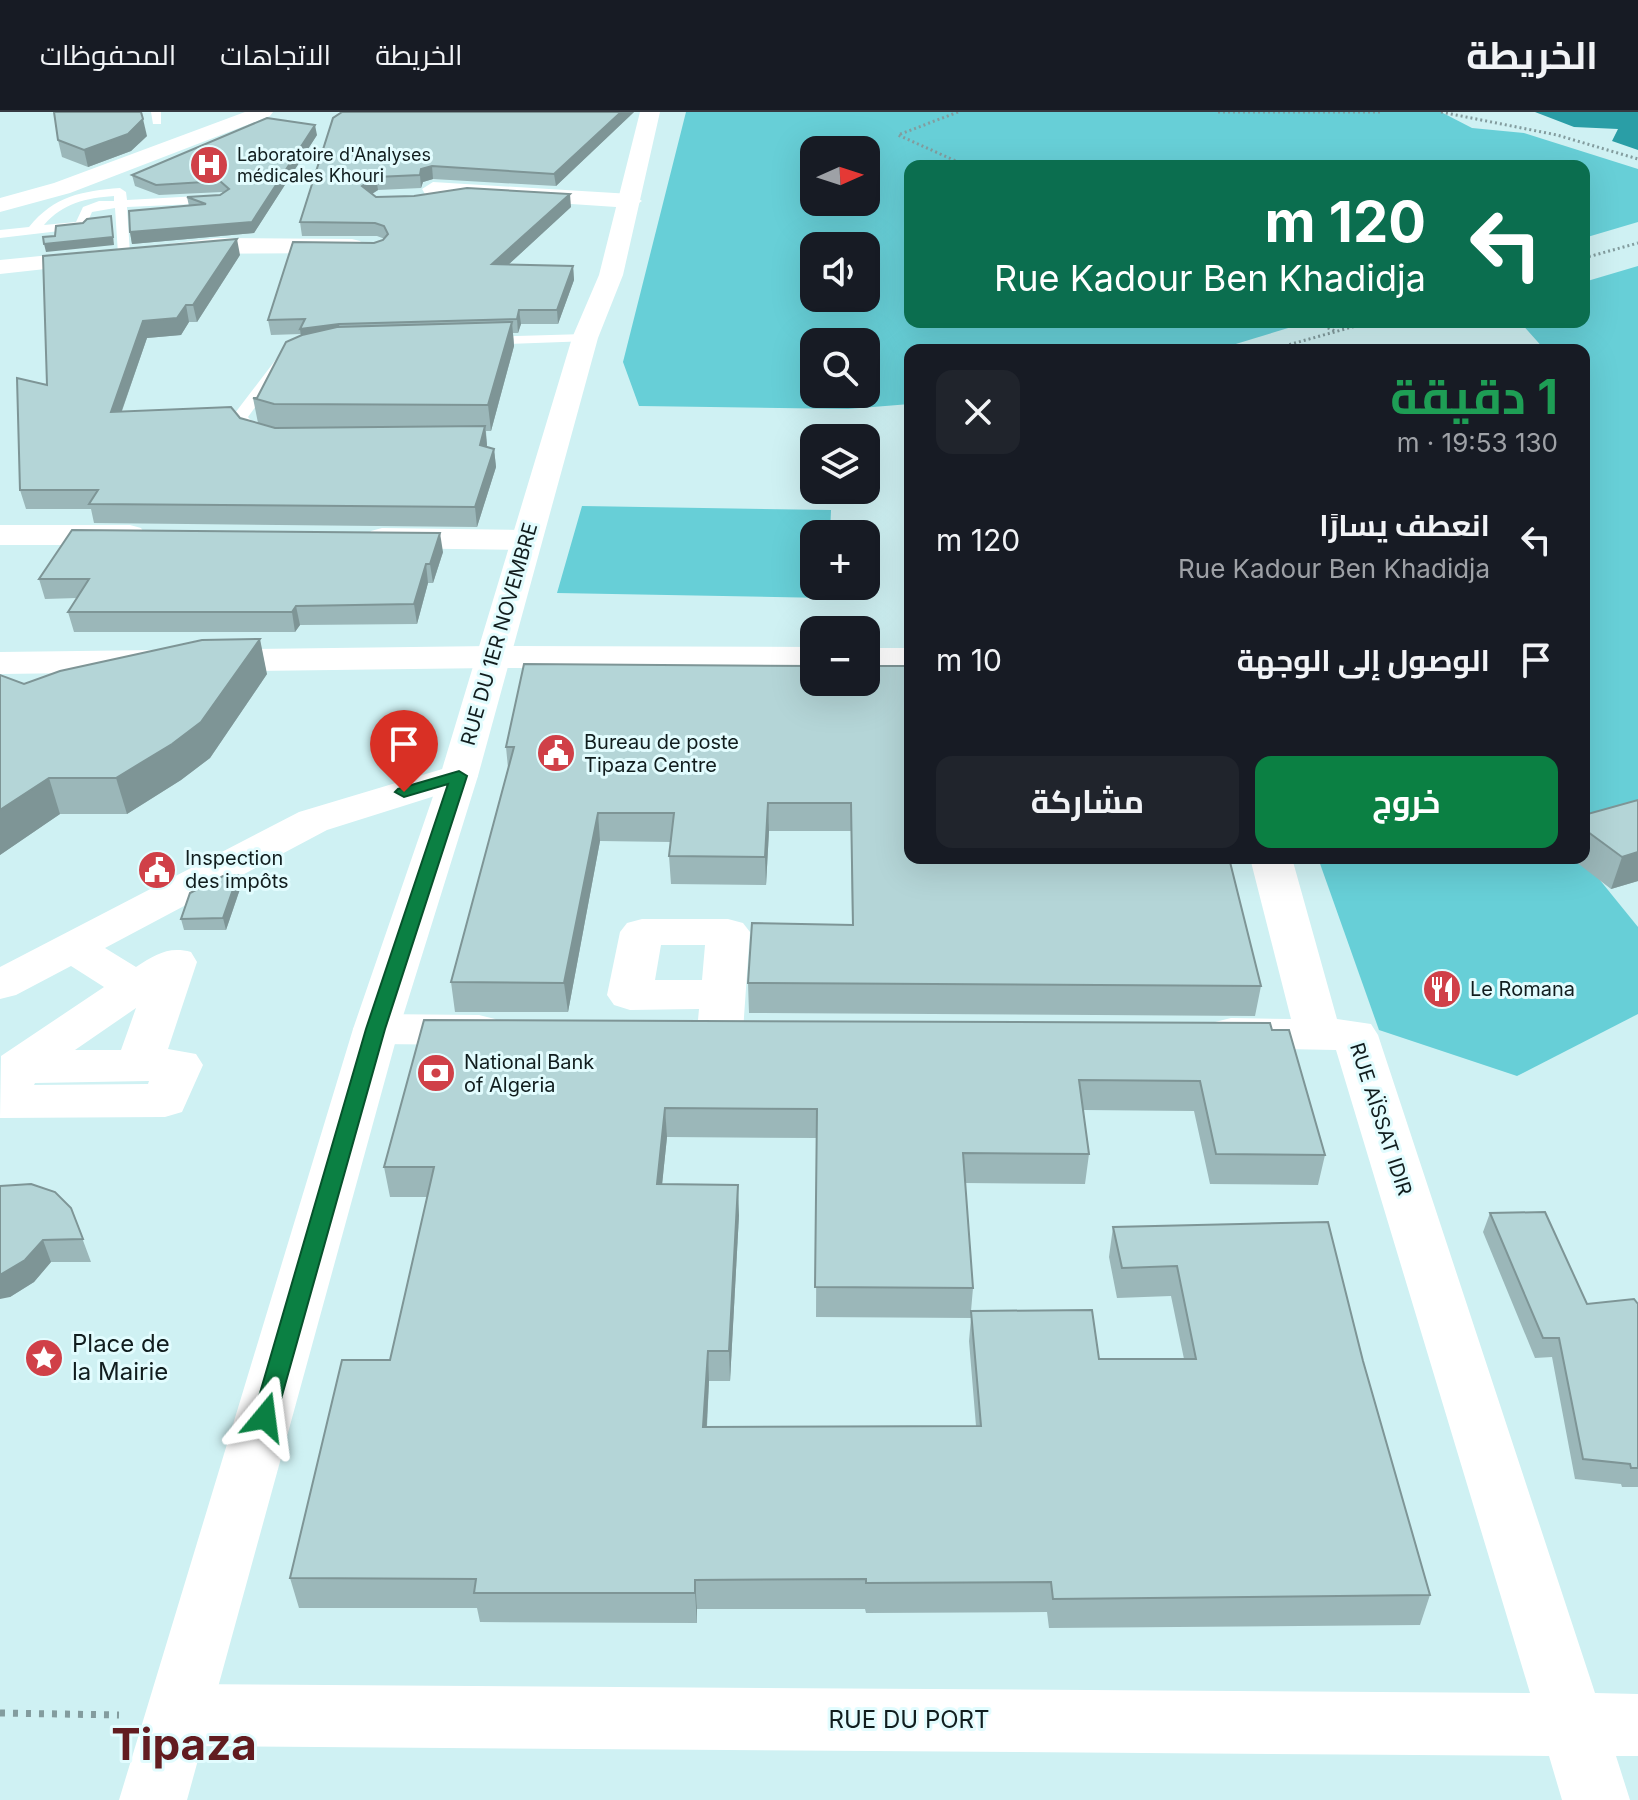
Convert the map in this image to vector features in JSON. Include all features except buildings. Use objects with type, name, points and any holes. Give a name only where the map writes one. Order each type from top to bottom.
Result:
[{"type":"street","points":[[0,205],[62,188],[263,112]]},
{"type":"street","name":"RUE DU 1ER NOVEMBRE","points":[[153,1800],[376,1029],[459,776],[585,338],[611,275],[650,112]]},
{"type":"street","points":[[424,194],[470,191],[631,201]]},
{"type":"street","points":[[0,267],[216,245],[376,246]]},
{"type":"street","points":[[0,535],[161,535]]},
{"type":"street","points":[[351,538],[526,540]]},
{"type":"street","points":[[0,663],[491,657],[800,658]]},
{"type":"street","points":[[880,659],[904,659]]},
{"type":"street","points":[[0,985],[313,821],[459,776]]},
{"type":"street","points":[[1273,864],[1318,1033]]},
{"type":"street","points":[[72,947],[148,994]]},
{"type":"street","points":[[148,994],[139,1066],[179,1065],[165,1100],[2,1102],[18,1067],[148,994]]},
{"type":"street","points":[[610,1030],[721,1012],[767,1031]]},
{"type":"street","points":[[376,1029],[516,1030]]},
{"type":"street","name":"RUE AÏSSAT IDIR","points":[[1192,1033],[1355,1035],[1573,1725]]},
{"type":"street","name":"RUE DU PORT","points":[[179,1715],[1638,1725]]},
{"type":"street","points":[[1573,1725],[1596,1800]]},
{"type":"lane","points":[[124,254],[120,198],[128,161]]},
{"type":"lane","points":[[0,234],[81,225],[91,207],[120,198]]},
{"type":"lane","points":[[35,228],[51,209],[67,200],[222,199]]},
{"type":"lane","points":[[463,342],[585,338]]},
{"type":"lane","points":[[278,438],[251,430],[240,417],[282,359],[294,355]]},
{"type":"path","points":[[954,160],[898,135],[958,112]]},
{"type":"path","points":[[1218,112],[1253,115],[1313,112],[1349,117],[1380,112]]},
{"type":"path","points":[[1441,112],[1557,135],[1638,159]]},
{"type":"path","points":[[1590,256],[1638,243]]},
{"type":"path","points":[[1327,328],[1336,332]]},
{"type":"path","points":[[1292,344],[1350,328]]},
{"type":"path","points":[[0,1713],[179,1715]]},
{"type":"shaded area","points":[[686,112],[1441,112],[1472,128],[1524,133],[1638,169],[1638,222],[1590,236],[1590,160],[904,160],[904,328],[1288,328],[1236,344],[904,344],[904,404],[880,406],[880,328],[800,328],[800,408],[860,408],[848,409],[639,406],[623,362]]},
{"type":"shaded area","points":[[1535,112],[1638,112],[1638,150],[1612,141],[1618,129],[1574,127]]},
{"type":"shaded area","points":[[1638,266],[1638,833],[1590,852],[1590,344],[1540,344],[1525,328],[1590,328],[1590,280]]},
{"type":"shaded area","points":[[582,506],[831,510],[831,520],[800,520],[800,598],[557,593]]},
{"type":"shaded area","points":[[1320,864],[1587,864],[1638,927],[1638,1014],[1517,1076],[1379,1030]]},
{"type":"place","name":"Laboratoire d'Analyses médicales Khouri","points":[[209,165]]},
{"type":"place","name":"Bureau de poste Tipaza Centre","points":[[556,753]]},
{"type":"place","name":"Inspection des impôts","points":[[157,870]]},
{"type":"place","name":"Le Romana","points":[[1442,989]]},
{"type":"place","name":"National Bank of Algeria","points":[[436,1073]]},
{"type":"place","name":"Place de la Mairie","points":[[44,1358]]},
{"type":"district","name":"Tipaza","points":[[184,1745]]},
{"type":"route","points":[[265,1417],[376,1029],[459,776],[404,792]]}]
